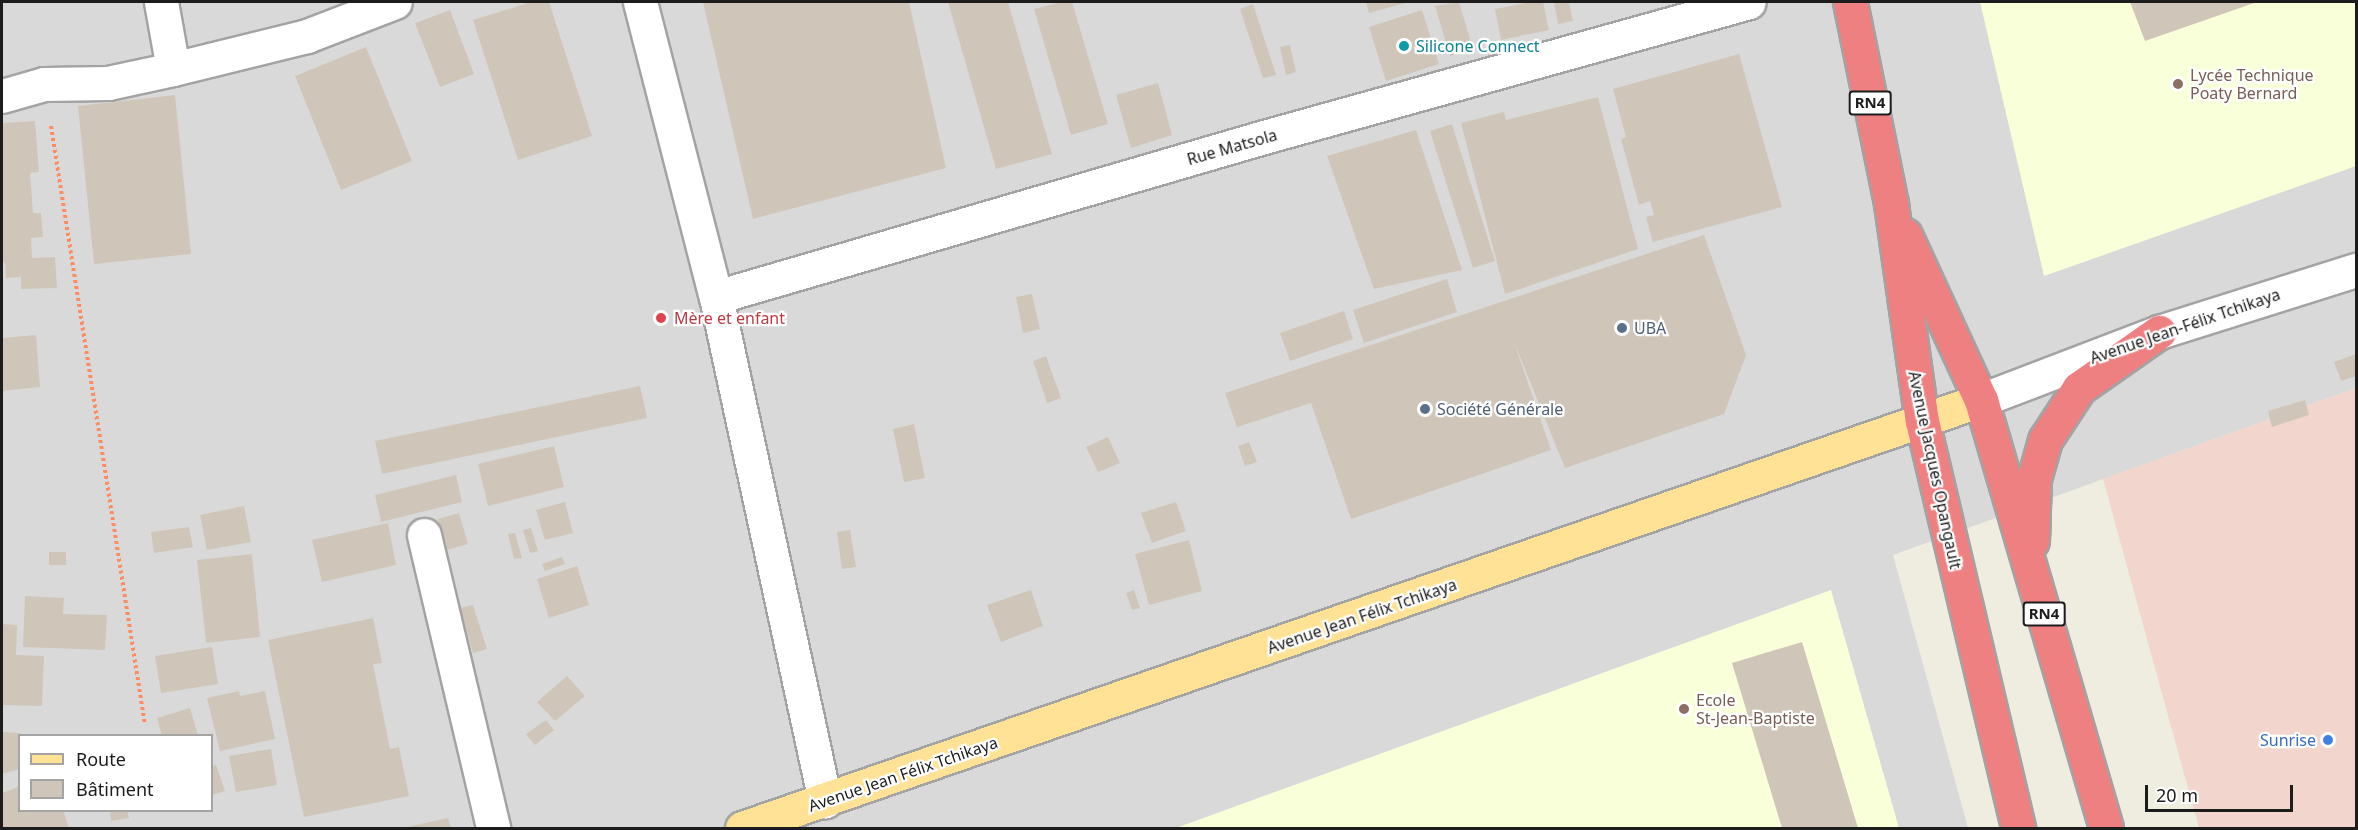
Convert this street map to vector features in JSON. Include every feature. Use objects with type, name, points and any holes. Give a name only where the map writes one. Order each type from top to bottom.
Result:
[{"type":"highway","name":"Avenue Jacques Opangault","points":[[1850,2],[1890,204],[1922,421],[2018,828]]},
{"type":"highway","name":"RN4","points":[[1890,204],[1981,400],[2106,828]]},
{"type":"highway","name":"RN4","points":[[2031,569],[2034,479],[2045,440],[2079,388],[2159,332]]},
{"type":"main road","name":"Avenue Jean Félix Tchikaya","points":[[742,828],[1981,400]]},
{"type":"street","points":[[161,2],[173,69]]},
{"type":"street","points":[[2,96],[44,84],[108,83],[173,69],[307,36],[395,2]]},
{"type":"street","points":[[640,2],[716,297],[825,801]]},
{"type":"street","name":"Rue Matsola","points":[[716,297],[1275,134],[1749,2]]},
{"type":"street","name":"Avenue Jean-Félix Tchikaya","points":[[1981,400],[2159,332],[2356,270]]},
{"type":"street","points":[[424,535],[493,828]]},
{"type":"path","points":[[44,84],[145,724]]},
{"type":"shaded area","points":[[2,2],[2356,2],[2356,388],[1893,555],[1968,828],[2,828]]},
{"type":"shaded area","name":"Lycée Technique Poaty Bernard","points":[[1980,2],[2356,2],[2356,166],[2044,276]]},
{"type":"shaded area","points":[[2356,388],[2356,828],[2199,828],[2103,479]]},
{"type":"shaded area","name":"Ecole St-Jean-Baptiste","points":[[1831,590],[1899,828],[1176,828]]},
{"type":"building","points":[[531,2],[549,2],[592,136],[518,160],[473,20]]},
{"type":"building","points":[[703,2],[909,2],[946,168],[753,219]]},
{"type":"building","points":[[948,2],[1008,2],[1052,154],[996,169]]},
{"type":"building","points":[[1061,2],[1072,2],[1108,124],[1071,135],[1034,9]]},
{"type":"building","points":[[1366,2],[1409,2],[1369,13]]},
{"type":"building","points":[[1459,2],[1473,49],[1450,56],[1435,6]]},
{"type":"building","points":[[1543,2],[1549,30],[1501,40],[1495,9]]},
{"type":"building","points":[[1569,2],[1573,21],[1558,24],[1554,3]]},
{"type":"building","points":[[2130,2],[2257,2],[2145,41]]},
{"type":"building","points":[[1253,4],[1276,75],[1263,78],[1240,9]]},
{"type":"building","points":[[450,10],[474,74],[440,87],[415,23]]},
{"type":"building","name":"Silicone Connect","points":[[1422,10],[1439,64],[1386,81],[1369,27]]},
{"type":"building","points":[[1290,45],[1296,72],[1286,75],[1280,47]]},
{"type":"building","points":[[366,47],[412,161],[341,190],[295,76]]},
{"type":"building","points":[[1739,54],[1782,207],[1653,242],[1646,217],[1654,215],[1650,201],[1639,205],[1621,139],[1626,137],[1613,89]]},
{"type":"building","points":[[1158,83],[1172,135],[1131,148],[1116,95]]},
{"type":"building","points":[[175,95],[191,254],[94,264],[78,106]]},
{"type":"building","points":[[1598,97],[1638,249],[1505,294],[1461,123],[1504,112],[1506,120]]},
{"type":"building","points":[[35,121],[39,172],[30,173],[33,213],[41,213],[43,237],[31,238],[32,258],[55,257],[57,288],[21,289],[21,277],[6,278],[5,262],[2,262],[2,123]]},
{"type":"building","points":[[1452,124],[1495,261],[1473,268],[1430,131]]},
{"type":"building","points":[[1416,130],[1462,270],[1374,289],[1327,156]]},
{"type":"building","points":[[1704,235],[1746,355],[1724,414],[1565,468],[1514,342],[1551,450],[1351,519],[1311,403],[1237,427],[1225,393]]},
{"type":"building","points":[[1447,279],[1457,312],[1364,343],[1353,310]]},
{"type":"building","points":[[1032,294],[1040,329],[1023,333],[1016,297]]},
{"type":"building","points":[[1344,311],[1353,339],[1290,361],[1280,333]]},
{"type":"building","points":[[36,335],[40,387],[2,391],[2,338]]},
{"type":"building","points":[[2356,354],[2356,376],[2341,381],[2334,362]]},
{"type":"building","points":[[1046,356],[1061,398],[1047,403],[1033,361]]},
{"type":"building","points":[[640,386],[647,418],[382,474],[375,441]]},
{"type":"building","points":[[2305,400],[2309,415],[2272,427],[2268,411]]},
{"type":"building","points":[[914,424],[925,478],[904,482],[893,429]]},
{"type":"building","points":[[1108,437],[1120,463],[1098,472],[1086,447]]},
{"type":"building","points":[[1249,442],[1257,462],[1245,466],[1238,446]]},
{"type":"building","points":[[554,446],[564,487],[488,506],[478,464]]},
{"type":"building","points":[[456,475],[462,502],[381,522],[375,495]]},
{"type":"building","points":[[565,502],[573,533],[545,540],[536,510]]},
{"type":"building","points":[[1176,502],[1186,531],[1152,543],[1141,513]]},
{"type":"building","points":[[244,506],[251,542],[207,550],[200,515]]},
{"type":"building","points":[[459,513],[468,544],[447,550],[438,519]]},
{"type":"building","points":[[388,523],[396,565],[322,582],[312,540]]},
{"type":"building","points":[[189,527],[193,547],[154,553],[151,532]]},
{"type":"building","points":[[531,528],[538,551],[530,553],[523,530]]},
{"type":"building","points":[[850,530],[856,567],[842,569],[837,532]]},
{"type":"building","points":[[515,533],[522,558],[514,559],[508,534]]},
{"type":"building","points":[[1189,540],[1202,591],[1149,605],[1135,554]]},
{"type":"building","points":[[49,552],[66,552],[66,565],[49,565]]},
{"type":"building","points":[[252,554],[260,637],[206,643],[197,560]]},
{"type":"building","points":[[562,557],[565,564],[545,571],[542,564]]},
{"type":"building","points":[[577,566],[589,605],[549,618],[537,579]]},
{"type":"building","points":[[1031,590],[1043,626],[1001,642],[987,605]]},
{"type":"building","points":[[1134,590],[1140,608],[1132,610],[1126,593]]},
{"type":"building","points":[[25,596],[64,598],[63,614],[107,615],[105,650],[23,647]]},
{"type":"building","points":[[473,605],[487,649],[473,653],[460,608]]},
{"type":"building","points":[[373,618],[382,663],[373,664],[390,749],[399,747],[409,796],[304,817],[268,640]]},
{"type":"building","points":[[2,624],[17,625],[16,655],[44,656],[42,706],[2,705]]},
{"type":"building","points":[[1802,642],[1858,828],[1782,828],[1732,663]]},
{"type":"building","points":[[212,647],[218,684],[161,693],[155,656]]},
{"type":"building","points":[[567,676],[585,696],[555,721],[537,702]]},
{"type":"building","points":[[239,691],[240,696],[265,691],[275,739],[220,751],[207,698]]},
{"type":"building","points":[[190,708],[197,734],[161,734],[157,718]]},
{"type":"building","points":[[546,720],[554,730],[535,745],[526,734]]},
{"type":"building","points":[[2,732],[20,733],[18,734],[18,770],[2,774]]},
{"type":"building","points":[[271,749],[277,785],[236,792],[229,756]]},
{"type":"building","points":[[216,765],[225,791],[213,795],[213,766]]},
{"type":"building","points":[[18,787],[18,812],[64,812],[69,828],[2,828],[2,793]]},
{"type":"building","points":[[110,812],[128,812],[129,818],[111,821]]},
{"type":"building","points":[[448,818],[451,828],[402,828]]},
{"type":"place","name":"Silicone Connect","points":[[1404,46]]},
{"type":"place","name":"Lycée Technique Poaty Bernard","points":[[2178,84]]},
{"type":"place","name":"Mère et enfant","points":[[661,318]]},
{"type":"place","name":"UBA","points":[[1622,328]]},
{"type":"place","name":"Société Générale","points":[[1425,409]]},
{"type":"place","name":"Ecole St-Jean-Baptiste","points":[[1684,709]]},
{"type":"place","name":"Sunrise","points":[[2328,740]]}]
